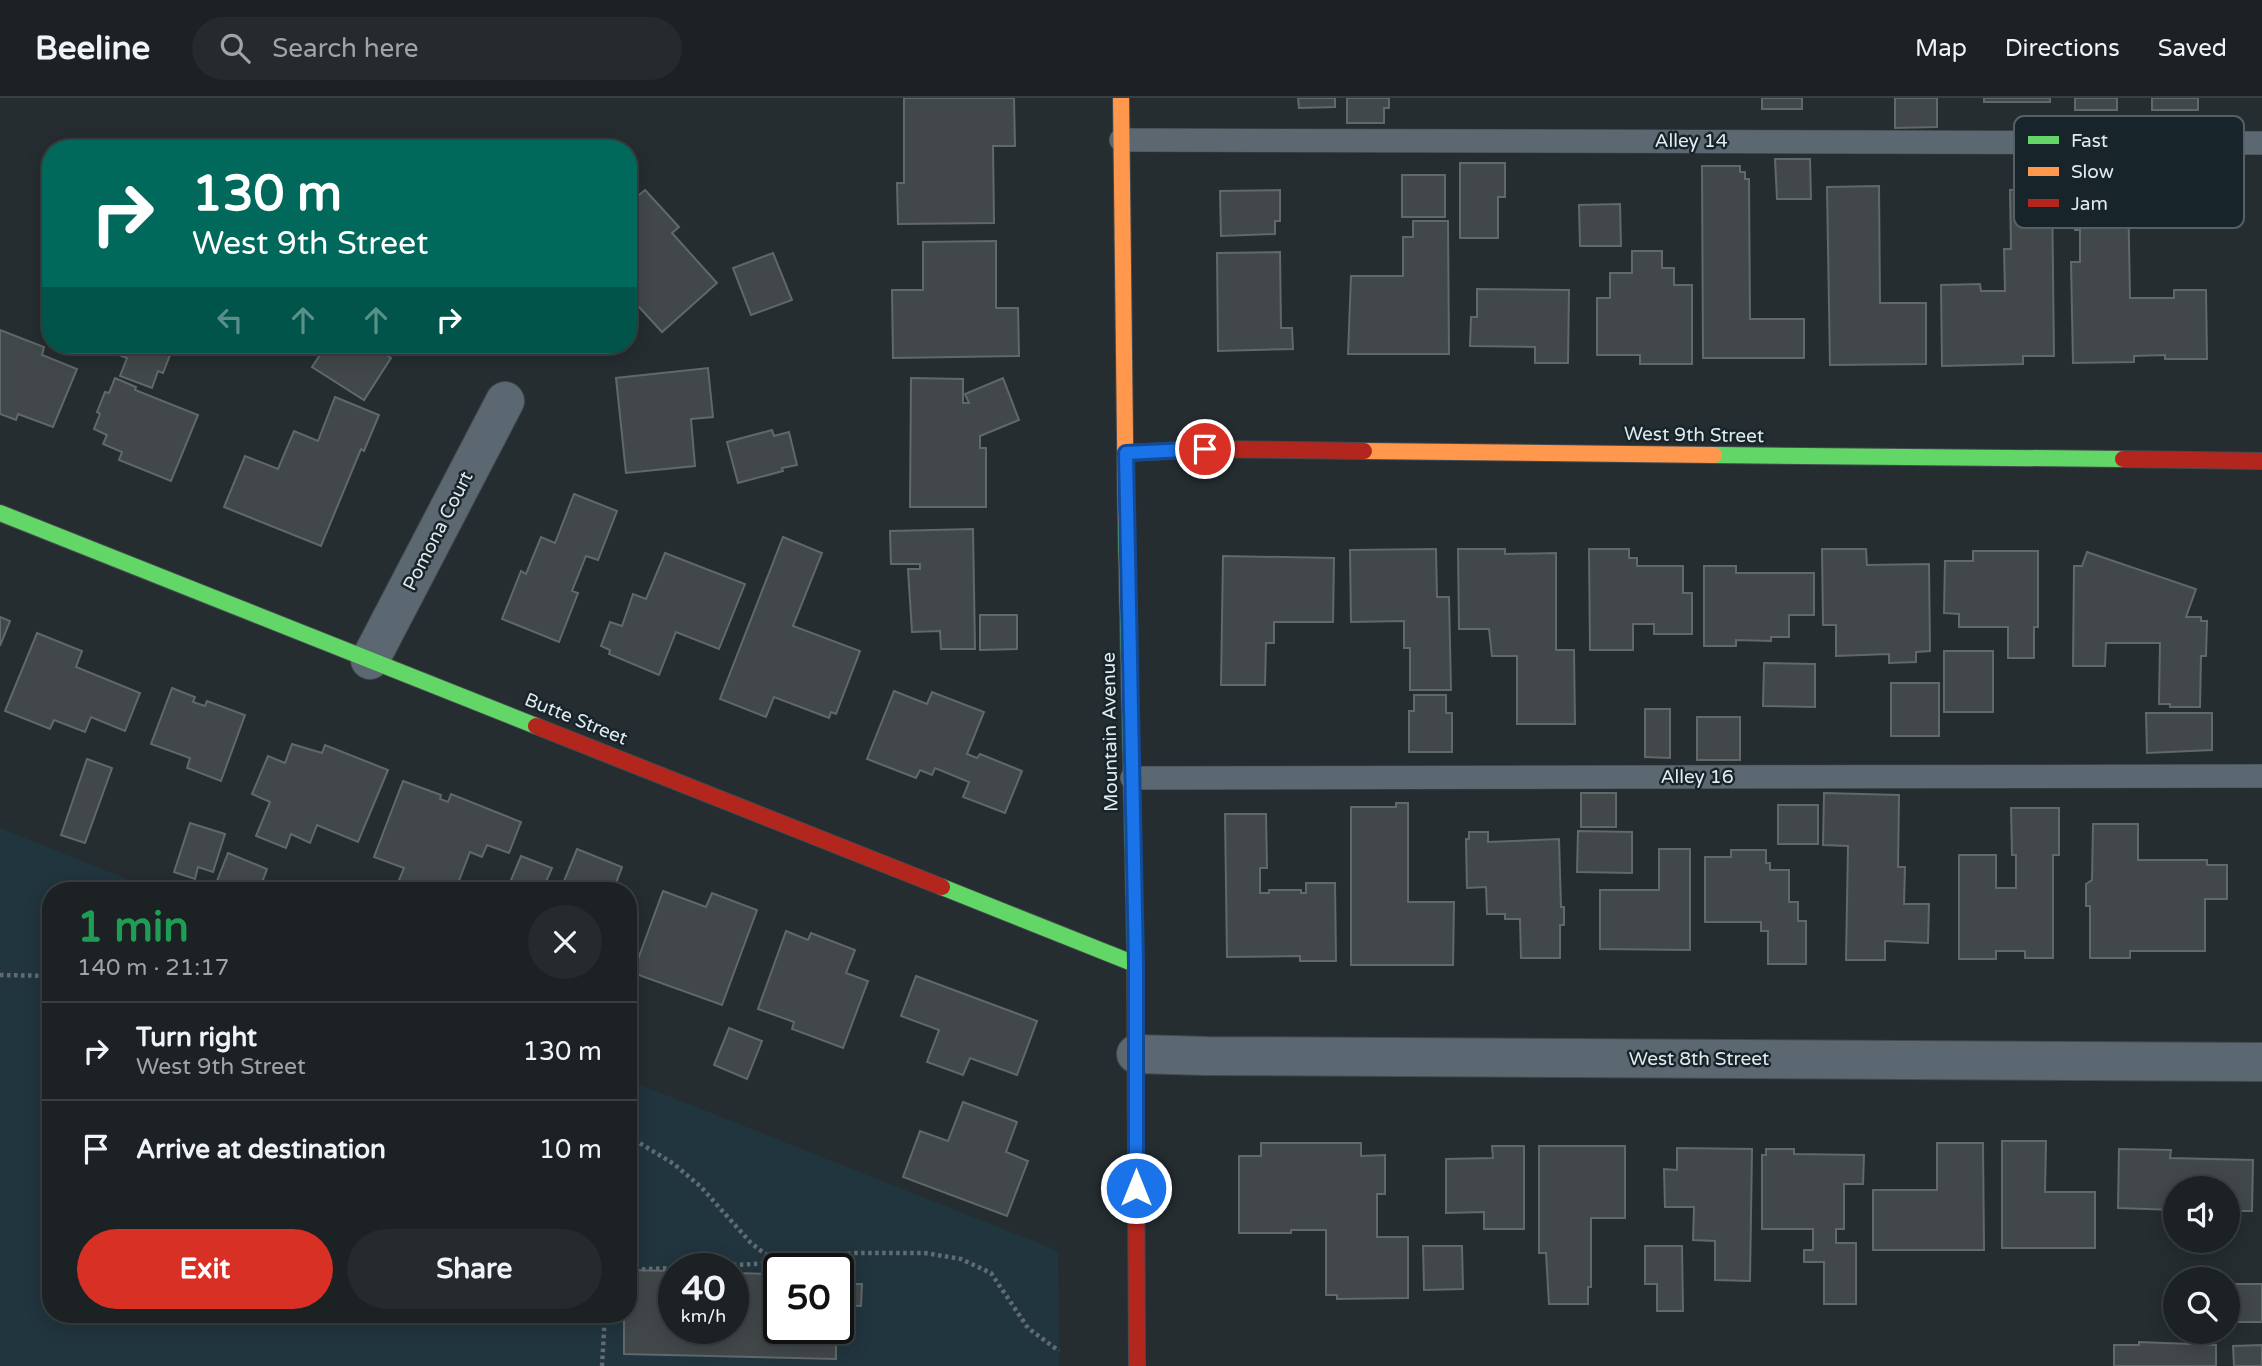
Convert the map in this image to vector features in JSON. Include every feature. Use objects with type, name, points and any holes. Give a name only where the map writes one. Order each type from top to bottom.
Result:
[{"type":"street","name":"Mountain Avenue","points":[[1121,98],[1136,964],[1138,1366]]},
{"type":"street","name":"Pomona Court","points":[[370,660],[505,401]]},
{"type":"street","name":"West 9th Street","points":[[1126,453],[1205,449],[2262,461]]},
{"type":"street","name":"Butte Street","points":[[0,513],[1136,964]]},
{"type":"street","name":"West 8th Street","points":[[1136,1054],[2262,1062]]},
{"type":"lane","name":"Alley 14","points":[[1121,140],[2014,142]]},
{"type":"lane","name":"Alley 14","points":[[2244,143],[2262,143]]},
{"type":"lane","name":"Alley 16","points":[[1132,778],[2262,776]]},
{"type":"path","points":[[0,975],[42,976]]},
{"type":"path","points":[[637,1141],[674,1164],[701,1187],[751,1243],[764,1253]]},
{"type":"path","points":[[854,1253],[925,1253],[961,1259],[990,1273],[1028,1328],[1059,1352]]},
{"type":"path","points":[[637,1270],[763,1264]]},
{"type":"path","points":[[602,1366],[604,1323]]},
{"type":"shaded area","points":[[0,828],[134,882],[42,882],[42,1323],[637,1323],[637,1084],[1058,1251],[1059,1366],[0,1366]]},
{"type":"building","points":[[904,98],[1014,98],[1015,146],[993,146],[994,223],[898,224],[897,183],[904,183]]},
{"type":"building","points":[[1298,98],[1335,98],[1335,107],[1299,108]]},
{"type":"building","points":[[1347,98],[1389,98],[1389,108],[1384,108],[1384,123],[1347,123]]},
{"type":"building","points":[[1762,98],[1802,98],[1802,109],[1762,109]]},
{"type":"building","points":[[1895,98],[1937,98],[1937,127],[1895,128]]},
{"type":"building","points":[[1984,98],[2050,98],[2050,102],[1984,102]]},
{"type":"building","points":[[2075,98],[2117,98],[2117,110],[2075,110]]},
{"type":"building","points":[[2152,98],[2198,98],[2198,110],[2152,110]]},
{"type":"building","points":[[1775,159],[1810,159],[1811,199],[1777,199]]},
{"type":"building","points":[[1460,163],[1505,163],[1505,197],[1498,197],[1498,238],[1460,238]]},
{"type":"building","points":[[1702,166],[1740,166],[1740,172],[1745,172],[1745,179],[1749,179],[1750,319],[1804,319],[1804,358],[1703,358]]},
{"type":"building","points":[[1402,175],[1445,175],[1445,217],[1402,217]]},
{"type":"building","points":[[1879,186],[1880,303],[1926,303],[1926,364],[1830,365],[1827,187]]},
{"type":"building","points":[[645,190],[679,227],[672,233],[717,283],[662,332],[637,305],[637,197]]},
{"type":"building","points":[[1280,190],[1280,221],[1275,221],[1275,234],[1221,236],[1220,191]]},
{"type":"building","points":[[2010,190],[2014,190],[2014,228],[2052,228],[2054,356],[2023,356],[2023,364],[1942,366],[1941,285],[1980,284],[1981,291],[2005,291],[2004,249],[2011,249]]},
{"type":"building","points":[[1620,204],[1621,246],[1580,246],[1579,205]]},
{"type":"building","points":[[1413,221],[1448,221],[1449,354],[1348,354],[1351,276],[1403,276],[1403,237],[1413,237]]},
{"type":"building","points":[[2129,228],[2130,298],[2174,298],[2174,290],[2206,290],[2207,359],[2165,359],[2165,355],[2134,356],[2134,362],[2073,363],[2071,262],[2080,262],[2080,230],[2075,230]]},
{"type":"building","points":[[996,241],[996,308],[1018,308],[1019,356],[893,358],[892,290],[923,290],[923,242]]},
{"type":"building","points":[[1632,251],[1662,251],[1662,268],[1674,268],[1674,285],[1692,285],[1692,364],[1640,364],[1640,355],[1597,355],[1597,298],[1610,298],[1610,273],[1632,273]]},
{"type":"building","points":[[1280,252],[1281,328],[1292,328],[1293,349],[1218,351],[1217,253]]},
{"type":"building","points":[[773,253],[792,300],[751,315],[733,268]]},
{"type":"building","points":[[1477,289],[1569,290],[1568,363],[1535,363],[1535,347],[1470,346],[1471,317],[1477,317]]},
{"type":"building","points":[[0,330],[42,346],[42,355],[77,369],[53,427],[18,414],[16,420],[0,414]]},
{"type":"building","points":[[170,354],[163,373],[158,371],[152,388],[120,376],[127,358],[119,355]]},
{"type":"building","points":[[321,354],[385,354],[391,358],[364,400],[312,367]]},
{"type":"building","points":[[708,368],[713,417],[691,419],[695,466],[626,473],[616,378]]},
{"type":"building","points":[[115,378],[136,387],[135,390],[198,415],[171,481],[119,460],[122,452],[103,444],[107,435],[94,429],[105,392],[109,393]]},
{"type":"building","points":[[911,378],[963,379],[963,403],[969,403],[965,394],[1003,378],[1019,420],[980,436],[980,448],[986,448],[986,507],[910,507]]},
{"type":"building","points":[[335,397],[379,415],[364,451],[361,449],[321,546],[224,507],[245,456],[278,469],[294,431],[318,441]]},
{"type":"building","points":[[772,430],[774,436],[789,432],[797,465],[738,483],[727,442]]},
{"type":"building","points":[[574,494],[617,511],[598,560],[586,556],[572,591],[578,593],[559,642],[502,619],[521,571],[526,574],[541,537],[555,543]]},
{"type":"building","points":[[973,529],[975,649],[941,649],[940,631],[912,632],[908,569],[920,569],[920,564],[891,564],[890,531]]},
{"type":"building","points":[[783,537],[822,553],[793,626],[860,651],[836,714],[831,712],[829,718],[774,697],[766,717],[720,699]]},
{"type":"building","points":[[1436,549],[1437,597],[1449,597],[1451,690],[1410,690],[1410,648],[1404,648],[1404,621],[1351,622],[1350,550]]},
{"type":"building","points":[[1458,549],[1505,549],[1505,554],[1556,553],[1556,650],[1574,650],[1575,724],[1517,724],[1517,656],[1492,656],[1489,629],[1459,629]]},
{"type":"building","points":[[1589,549],[1629,549],[1629,558],[1637,558],[1637,566],[1683,566],[1683,593],[1692,593],[1692,634],[1654,634],[1654,624],[1633,624],[1633,650],[1590,650]]},
{"type":"building","points":[[1822,549],[1866,549],[1867,565],[1929,564],[1930,651],[1916,652],[1916,662],[1889,663],[1889,654],[1836,656],[1836,625],[1823,625]]},
{"type":"building","points":[[1973,551],[2038,551],[2038,627],[2034,627],[2034,658],[2008,658],[2008,627],[1959,627],[1959,614],[1944,613],[1945,561],[1973,561]]},
{"type":"building","points":[[2087,552],[2196,589],[2186,617],[2201,617],[2201,621],[2207,621],[2206,656],[2201,656],[2200,707],[2170,707],[2170,704],[2159,704],[2160,643],[2106,643],[2105,666],[2073,666],[2074,566],[2082,566]]},
{"type":"building","points":[[665,553],[745,584],[719,649],[676,632],[659,675],[609,654],[610,650],[601,646],[610,622],[622,626],[633,594],[646,599]]},
{"type":"building","points":[[1223,556],[1334,558],[1333,622],[1274,622],[1274,643],[1266,643],[1265,685],[1221,685]]},
{"type":"building","points":[[1704,566],[1736,566],[1736,573],[1814,573],[1814,615],[1789,615],[1789,637],[1771,637],[1771,641],[1736,640],[1736,646],[1704,646]]},
{"type":"building","points":[[980,615],[1017,615],[1017,649],[980,650]]},
{"type":"building","points":[[0,617],[10,621],[0,646]]},
{"type":"building","points":[[37,633],[82,651],[76,667],[140,693],[125,731],[91,717],[85,732],[54,720],[50,729],[5,711]]},
{"type":"building","points":[[1944,651],[1993,651],[1993,712],[1944,712]]},
{"type":"building","points":[[1764,663],[1815,664],[1815,707],[1763,706]]},
{"type":"building","points":[[1891,683],[1939,683],[1939,736],[1891,736]]},
{"type":"building","points":[[172,688],[195,697],[193,702],[205,706],[207,701],[245,715],[221,781],[187,768],[190,758],[151,744]]},
{"type":"building","points":[[894,691],[927,704],[932,692],[984,712],[967,754],[977,758],[980,754],[1022,771],[1005,813],[963,797],[969,782],[935,768],[932,775],[920,770],[916,778],[867,759]]},
{"type":"building","points":[[1414,695],[1446,695],[1446,713],[1452,713],[1452,752],[1409,752],[1409,711],[1414,711]]},
{"type":"building","points":[[1645,709],[1670,709],[1670,758],[1645,757]]},
{"type":"building","points":[[2146,713],[2212,713],[2212,750],[2147,753]]},
{"type":"building","points":[[1697,717],[1740,717],[1740,760],[1697,760]]},
{"type":"building","points":[[292,744],[322,753],[325,745],[388,770],[358,842],[317,825],[310,843],[291,834],[286,848],[256,836],[270,802],[252,794],[268,756],[285,763]]},
{"type":"building","points":[[87,759],[112,768],[85,843],[61,835]]},
{"type":"building","points":[[403,781],[441,795],[440,799],[448,802],[451,794],[521,822],[509,853],[487,845],[482,857],[470,852],[458,882],[398,882],[404,868],[374,857]]},
{"type":"building","points":[[1581,793],[1616,793],[1616,827],[1581,827]]},
{"type":"building","points":[[1824,793],[1899,795],[1898,867],[1905,867],[1904,904],[1929,904],[1928,943],[1885,941],[1885,960],[1846,960],[1848,846],[1823,845]]},
{"type":"building","points":[[1396,803],[1408,803],[1408,902],[1454,902],[1453,965],[1351,965],[1351,807],[1396,807]]},
{"type":"building","points":[[1778,805],[1818,805],[1818,844],[1778,844]]},
{"type":"building","points":[[2011,808],[2059,808],[2059,855],[2053,855],[2053,958],[2025,958],[2025,951],[1996,951],[1996,959],[1959,959],[1959,855],[1996,855],[1996,888],[2016,888]]},
{"type":"building","points":[[1225,814],[1266,814],[1267,868],[1260,868],[1260,893],[1269,893],[1269,890],[1301,890],[1301,893],[1306,893],[1306,883],[1335,883],[1336,961],[1300,961],[1300,956],[1227,957]]},
{"type":"building","points":[[190,823],[225,834],[213,872],[198,867],[195,879],[174,872]]},
{"type":"building","points":[[2093,824],[2138,824],[2138,860],[2207,860],[2207,865],[2227,865],[2227,899],[2205,899],[2205,951],[2130,951],[2130,958],[2090,958],[2090,906],[2086,906],[2086,884],[2092,880]]},
{"type":"building","points":[[1578,831],[1632,832],[1632,873],[1577,872]]},
{"type":"building","points":[[1469,832],[1488,832],[1488,842],[1559,839],[1561,907],[1564,907],[1564,925],[1560,925],[1560,958],[1521,958],[1520,919],[1505,919],[1505,914],[1487,914],[1486,887],[1467,888],[1466,839],[1469,839]]},
{"type":"building","points":[[577,849],[622,867],[616,882],[564,882]]},
{"type":"building","points":[[1659,849],[1690,849],[1690,950],[1600,949],[1600,890],[1659,890]]},
{"type":"building","points":[[1731,850],[1766,850],[1766,863],[1770,863],[1770,870],[1789,870],[1789,902],[1798,902],[1798,921],[1806,921],[1806,964],[1768,964],[1768,931],[1761,931],[1761,922],[1705,922],[1705,857],[1731,857]]},
{"type":"building","points":[[228,853],[267,869],[262,882],[217,882]]},
{"type":"building","points":[[521,856],[552,868],[546,882],[510,882]]},
{"type":"building","points":[[663,891],[706,907],[712,893],[757,910],[722,1005],[637,974],[637,962]]},
{"type":"building","points":[[786,931],[808,940],[811,933],[855,950],[846,973],[868,981],[843,1048],[792,1029],[794,1022],[758,1009]]},
{"type":"building","points":[[916,976],[1037,1021],[1017,1075],[970,1058],[963,1075],[927,1062],[939,1030],[901,1016]]},
{"type":"building","points":[[729,1028],[762,1041],[747,1079],[714,1065]]},
{"type":"building","points":[[963,1102],[1017,1122],[1006,1152],[1028,1161],[1007,1216],[903,1177],[920,1131],[948,1141]]},
{"type":"building","points":[[2002,1141],[2046,1141],[2045,1192],[2095,1192],[2095,1248],[2002,1248]]},
{"type":"building","points":[[1261,1143],[1361,1143],[1361,1156],[1385,1155],[1385,1194],[1377,1194],[1377,1237],[1408,1237],[1408,1298],[1337,1299],[1337,1295],[1326,1295],[1326,1230],[1239,1233],[1239,1156],[1261,1156]]},
{"type":"building","points":[[1937,1143],[1983,1143],[1984,1250],[1873,1250],[1873,1190],[1937,1190]]},
{"type":"building","points":[[1492,1146],[1524,1146],[1524,1229],[1484,1229],[1484,1212],[1446,1213],[1446,1159],[1493,1158]]},
{"type":"building","points":[[1539,1146],[1625,1146],[1625,1218],[1591,1218],[1591,1287],[1588,1287],[1588,1304],[1549,1304],[1546,1253],[1539,1253]]},
{"type":"building","points":[[1677,1148],[1752,1149],[1750,1281],[1715,1280],[1715,1241],[1693,1240],[1694,1207],[1665,1207],[1664,1169],[1677,1170]]},
{"type":"building","points":[[1766,1149],[1794,1149],[1794,1154],[1864,1155],[1863,1184],[1844,1184],[1844,1229],[1836,1229],[1836,1243],[1856,1243],[1856,1304],[1824,1304],[1824,1262],[1804,1262],[1804,1250],[1813,1250],[1813,1229],[1762,1229],[1762,1155],[1766,1155]]},
{"type":"building","points":[[2119,1149],[2171,1150],[2170,1158],[2253,1160],[2252,1211],[2240,1211],[2240,1176],[2163,1176],[2163,1210],[2118,1208]]},
{"type":"building","points":[[1423,1246],[1462,1246],[1463,1289],[1424,1290]]},
{"type":"building","points":[[1645,1246],[1682,1246],[1683,1311],[1657,1311],[1657,1284],[1645,1284]]},
{"type":"building","points":[[637,1270],[658,1271],[658,1344],[749,1344],[749,1273],[763,1274],[763,1344],[836,1344],[836,1359],[624,1354],[624,1323],[637,1323]]},
{"type":"building","points":[[854,1284],[862,1284],[861,1306],[854,1306]]},
{"type":"building","points":[[2240,1284],[2262,1284],[2262,1322],[2240,1322]]},
{"type":"building","points":[[2139,1342],[2216,1345],[2216,1366],[2114,1366],[2114,1345],[2139,1345]]},
{"type":"building","points":[[2262,1345],[2262,1366],[2234,1366],[2233,1346]]},
{"type":"traffic: fast","points":[[1714,455],[2123,459]]},
{"type":"traffic: fast","points":[[0,513],[536,726]]},
{"type":"traffic: fast","points":[[1126,522],[1135,947]]},
{"type":"traffic: fast","points":[[942,887],[1135,964]]},
{"type":"traffic: slow","points":[[1121,98],[1126,522]]},
{"type":"traffic: slow","points":[[1364,451],[1714,455]]},
{"type":"traffic: jam","points":[[1126,453],[1205,449],[1364,451]]},
{"type":"traffic: jam","points":[[2123,459],[2262,461]]},
{"type":"traffic: jam","points":[[536,726],[942,887]]},
{"type":"traffic: jam","points":[[1135,947],[1137,1366]]},
{"type":"route","points":[[1136,1188],[1136,964],[1126,453],[1205,449]]}]
